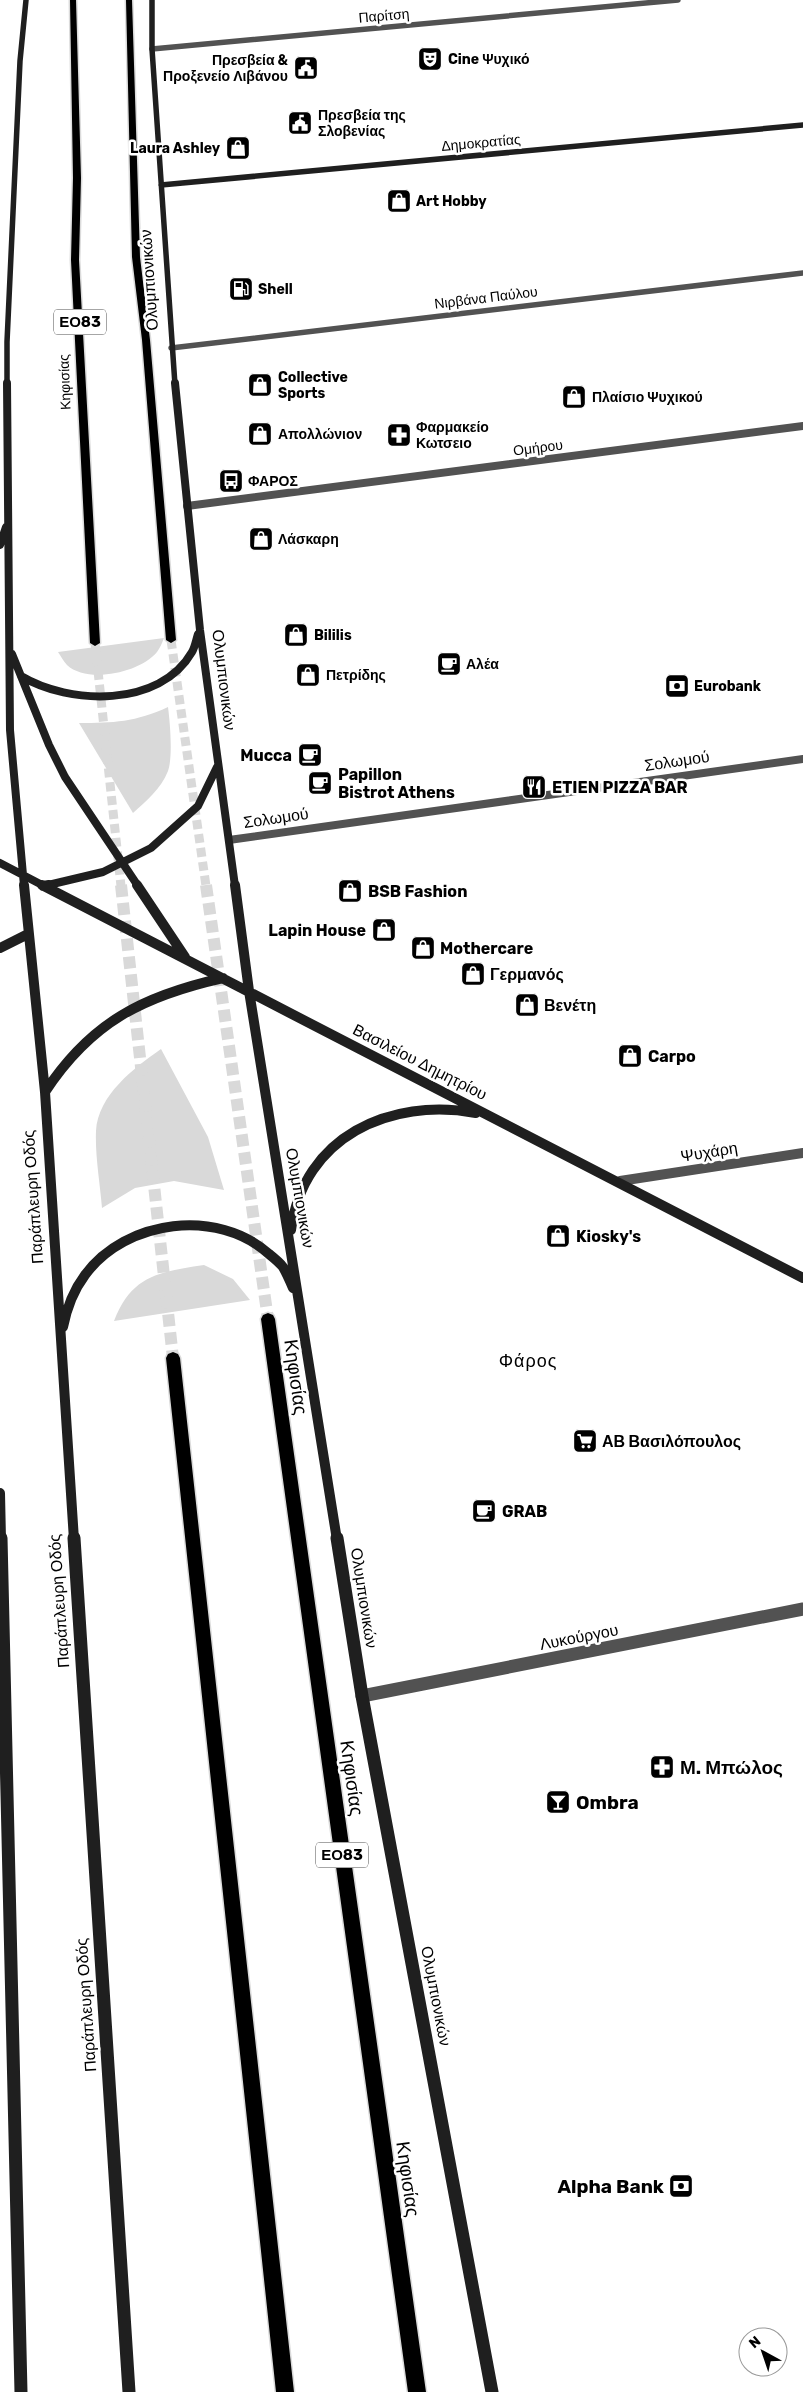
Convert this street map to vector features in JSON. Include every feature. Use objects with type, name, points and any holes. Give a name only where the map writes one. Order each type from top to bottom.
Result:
[{"type":"main road","name":"Κηφισίας","points":[[73,0],[77,178],[76,260],[95,643]]},
{"type":"main road","points":[[129,0],[136,257],[146,340],[171,640]]},
{"type":"main road","name":"Κηφισίας","points":[[268,1319],[417,2392]]},
{"type":"main road","points":[[173,1358],[285,2392]]},
{"type":"street","name":"Παράπλευρη Οδός","points":[[26,0],[20,61],[7,342],[9,648],[12,765],[44,1092],[129,2392]]},
{"type":"street","name":"Ολυμπιονικών","points":[[152,0],[152,49],[171,348],[200,630],[217,766],[249,991],[362,1696],[492,2392]]},
{"type":"street","name":"Παρίτση","points":[[152,49],[678,0]]},
{"type":"street","name":"Δημοκρατίας","points":[[161,185],[803,125]]},
{"type":"street","name":"Νιρβάνα Παύλου","points":[[171,348],[803,273]]},
{"type":"street","name":"Ομήρου","points":[[187,506],[803,426]]},
{"type":"street","points":[[0,545],[9,519]]},
{"type":"street","points":[[21,676],[52,691],[73,696],[108,697],[144,690],[173,674],[183,664],[192,653],[200,630]]},
{"type":"street","points":[[9,648],[49,745],[65,777],[186,959]]},
{"type":"street","name":"Σολωμού","points":[[229,840],[803,759]]},
{"type":"street","points":[[43,886],[102,872],[151,848],[198,806],[217,766]]},
{"type":"street","name":"Βασιλείου Δημητρίου","points":[[0,863],[620,1181],[803,1278]]},
{"type":"street","points":[[0,948],[28,934]]},
{"type":"street","points":[[44,1092],[69,1058],[99,1029],[151,1000],[192,985],[223,978]]},
{"type":"street","points":[[290,1239],[294,1210],[304,1182],[322,1158],[344,1137],[356,1130],[402,1112],[433,1108],[466,1110],[496,1119]]},
{"type":"street","name":"Ψυχάρη","points":[[620,1181],[803,1152]]},
{"type":"street","points":[[60,1343],[68,1302],[78,1283],[92,1267],[126,1240],[146,1231],[168,1226],[190,1224],[211,1226],[251,1239],[281,1265],[298,1301]]},
{"type":"street","points":[[0,1493],[21,2392]]},
{"type":"street","name":"Λυκούργου","points":[[362,1696],[803,1610]]},
{"type":"shaded area","points":[[164,638],[158,650],[149,659],[139,666],[113,674],[87,674],[76,671],[64,662],[58,652]]},
{"type":"shaded area","points":[[168,707],[171,749],[170,765],[157,789],[133,813],[79,723],[124,721],[145,716]]},
{"type":"shaded area","points":[[161,1049],[208,1137],[224,1190],[174,1181],[135,1188],[102,1208],[96,1150],[98,1118],[110,1094],[119,1084]]},
{"type":"shaded area","points":[[204,1265],[233,1279],[250,1300],[114,1321],[129,1294],[149,1278],[173,1270]]},
{"type":"tunnel","points":[[171,640],[206,886]]},
{"type":"tunnel","points":[[95,643],[121,886]]},
{"type":"tunnel","points":[[121,885],[173,1358]]},
{"type":"tunnel","points":[[206,885],[268,1319]]},
{"type":"place","name":"Cine Ψυχικό","points":[[430,59]]},
{"type":"place","name":"Πρεσβεία & Προξενείο Λιβάνου","points":[[306,68]]},
{"type":"place","name":"Πρεσβεία της Σλοβενίας","points":[[300,123]]},
{"type":"place","name":"Laura Ashley","points":[[238,148]]},
{"type":"place","name":"Art Hobby","points":[[399,201]]},
{"type":"place","name":"Shell","points":[[241,289]]},
{"type":"place","name":"Collective Sports","points":[[260,385]]},
{"type":"place","name":"Πλαίσιο Ψυχικού","points":[[574,397]]},
{"type":"place","name":"Απολλώνιον","points":[[260,434]]},
{"type":"place","name":"Φαρμακείο Κωτσειο","points":[[399,435]]},
{"type":"place","name":"ΦΑΡΟΣ","points":[[231,481]]},
{"type":"place","name":"Λάσκαρη","points":[[261,539]]},
{"type":"place","name":"Bililis","points":[[296,635]]},
{"type":"place","name":"Αλέα","points":[[449,664]]},
{"type":"place","name":"Πετρίδης","points":[[308,675]]},
{"type":"place","name":"Eurobank","points":[[677,686]]},
{"type":"place","name":"Mucca","points":[[310,755]]},
{"type":"place","name":"Papillon Bistrot Athens","points":[[320,783]]},
{"type":"place","name":"ETIEN PIZZA BAR","points":[[534,787]]},
{"type":"place","name":"BSB Fashion","points":[[350,891]]},
{"type":"place","name":"Lapin House","points":[[384,930]]},
{"type":"place","name":"Mothercare","points":[[423,948]]},
{"type":"place","name":"Γερμανός","points":[[473,974]]},
{"type":"place","name":"Βενέτη","points":[[527,1005]]},
{"type":"place","name":"Carpo","points":[[630,1056]]},
{"type":"place","name":"Kiosky's","points":[[558,1236]]},
{"type":"place","name":"ΑΒ Βασιλόπουλος","points":[[585,1441]]},
{"type":"place","name":"GRAB","points":[[484,1511]]},
{"type":"place","name":"Μ. Μπώλος","points":[[662,1767]]},
{"type":"place","name":"Ombra","points":[[558,1802]]},
{"type":"place","name":"Alpha Bank","points":[[681,2186]]},
{"type":"district","name":"Φάρος","points":[[528,1361]]}]
